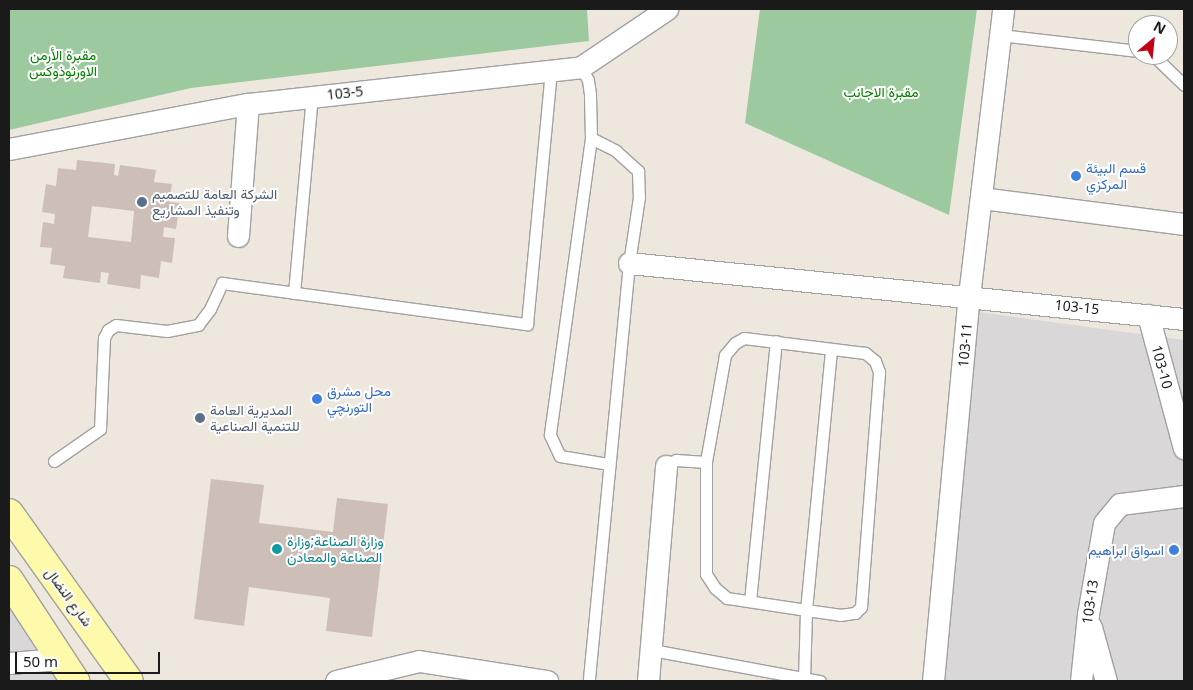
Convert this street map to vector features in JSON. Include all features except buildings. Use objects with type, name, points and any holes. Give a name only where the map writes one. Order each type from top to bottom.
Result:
[{"type":"main road","name":"شارع النضال","points":[[9,513],[129,681]]},
{"type":"main road","points":[[9,580],[67,670]]},
{"type":"street","name":"103-5","points":[[9,149],[248,104],[581,67],[667,9]]},
{"type":"street","name":"103-11","points":[[933,681],[970,296],[1003,9]]},
{"type":"street","points":[[238,236],[248,104]]},
{"type":"street","points":[[981,198],[1184,224]]},
{"type":"street","name":"103-15","points":[[629,263],[1184,319]]},
{"type":"street","name":"103-10","points":[[1148,315],[1184,448]]},
{"type":"street","points":[[648,681],[666,466]]},
{"type":"street","name":"103-13","points":[[1081,681],[1088,614],[1101,534],[1111,512],[1120,504],[1131,501],[1184,496]]},
{"type":"street","points":[[1088,614],[1106,681]]},
{"type":"street","points":[[336,681],[419,661],[547,681]]},
{"type":"street","points":[[9,663],[67,670]]},
{"type":"lane","points":[[1000,35],[1128,49]]},
{"type":"lane","points":[[1163,65],[1184,85]]},
{"type":"lane","points":[[581,67],[588,80],[591,138],[550,435],[560,456],[610,464]]},
{"type":"lane","points":[[54,461],[100,430],[104,338],[108,330],[116,325],[167,331],[191,328],[204,318],[222,283],[527,324],[551,70]]},
{"type":"lane","points":[[294,293],[312,97]]},
{"type":"lane","points":[[589,681],[629,263],[639,197],[638,171],[616,151],[591,138]]},
{"type":"lane","points":[[744,338],[831,350],[866,353],[875,361],[879,372],[861,608],[855,613],[840,615],[727,598],[715,588],[706,574],[706,462],[726,355],[744,338]]},
{"type":"lane","points":[[750,601],[776,342]]},
{"type":"lane","points":[[804,679],[806,610],[831,350]]},
{"type":"lane","points":[[666,466],[676,460],[706,462]]},
{"type":"lane","points":[[652,650],[820,681]]},
{"type":"shaded area","points":[[978,312],[1184,340],[1184,681],[938,681]]},
{"type":"shaded area","points":[[9,592],[76,681],[9,681]]},
{"type":"green space","name":"مقبرة الأرمن الاورثوذوكس","points":[[9,9],[587,9],[589,41],[191,88],[9,130]]},
{"type":"green space","name":"مقبرة الاجانب","points":[[760,9],[977,9],[949,215],[745,123]]},
{"type":"place","name":"قسم البيئة المركزي","points":[[1076,176]]},
{"type":"place","name":"الشركة العامة للتصميم وتنفيذ المشاريع","points":[[142,202]]},
{"type":"place","name":"محل مشرق التورنچي","points":[[317,399]]},
{"type":"place","name":"المديرية العامة للتنمية الصناعية","points":[[200,418]]},
{"type":"place","name":"وزارة الصناعة;وزارة الصناعة والمعادن","points":[[277,549]]},
{"type":"place","name":"اسواق ابراهيم","points":[[1174,550]]}]
